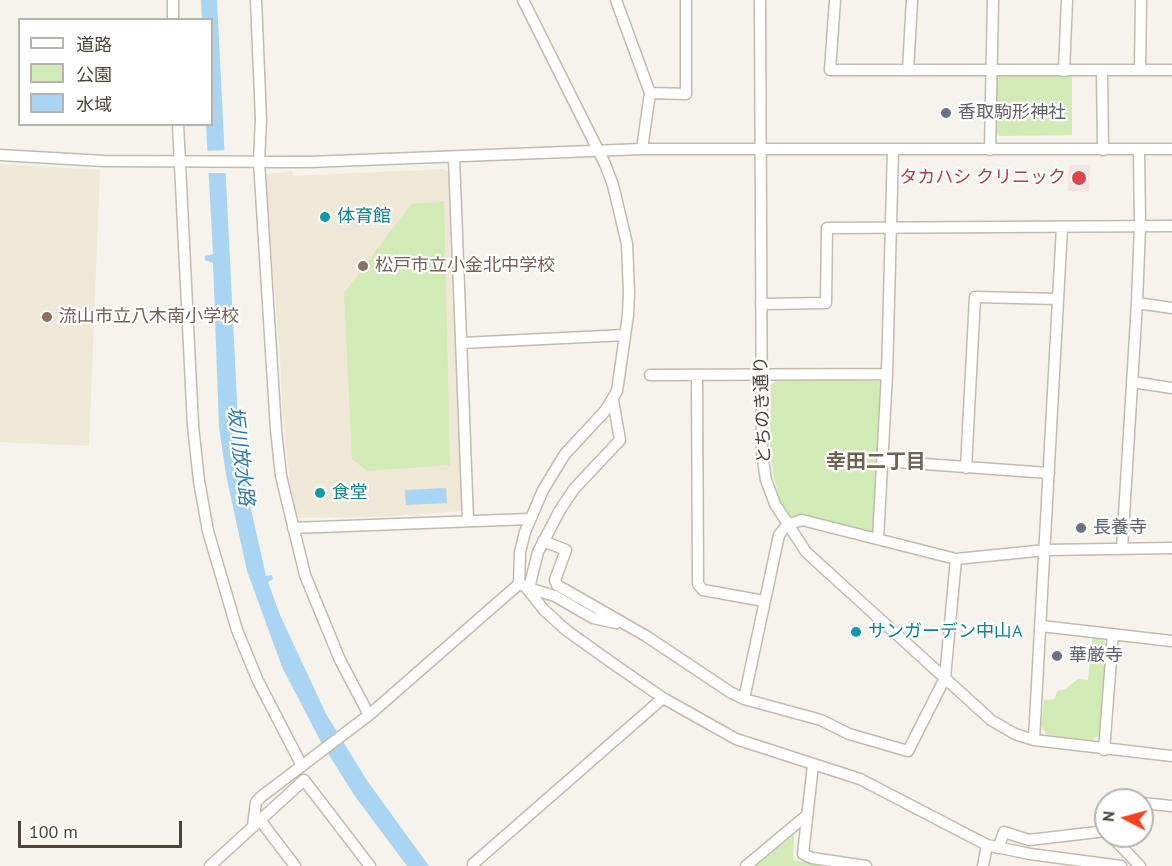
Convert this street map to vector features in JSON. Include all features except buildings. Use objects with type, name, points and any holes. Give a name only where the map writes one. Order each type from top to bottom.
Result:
[{"type":"street","points":[[173,0],[173,18]]},
{"type":"street","points":[[256,0],[261,120],[256,161],[281,476],[314,601],[367,717]]},
{"type":"street","points":[[524,0],[598,150],[616,194],[627,244],[629,303],[621,374],[613,400],[565,454],[529,519],[520,552],[524,586],[544,610],[566,630],[663,698],[736,739],[860,779],[992,847],[1121,866]]},
{"type":"street","points":[[616,0],[650,93],[642,149]]},
{"type":"street","points":[[650,93],[686,94],[686,0]]},
{"type":"street","name":"とちのき通り","points":[[760,0],[762,453],[766,480],[775,504],[806,552],[991,720],[1014,734],[1034,740],[1104,750],[1172,756]]},
{"type":"street","points":[[835,0],[830,70],[1172,70]]},
{"type":"street","points":[[908,70],[912,0]]},
{"type":"street","points":[[990,150],[989,71],[993,0]]},
{"type":"street","points":[[1064,71],[1067,0]]},
{"type":"street","points":[[1140,70],[1141,0]]},
{"type":"street","points":[[1102,70],[1103,150]]},
{"type":"street","points":[[178,126],[185,161],[193,426],[208,531],[237,630],[258,681],[305,763]]},
{"type":"street","points":[[0,156],[104,161],[256,161],[454,158],[642,149],[760,151],[1172,149]]},
{"type":"street","points":[[878,539],[888,375],[893,150]]},
{"type":"street","points":[[1122,548],[1137,303],[1140,226],[1139,150]]},
{"type":"street","points":[[454,158],[468,520]]},
{"type":"street","points":[[761,304],[826,303],[827,228],[1172,226]]},
{"type":"street","points":[[1034,740],[1062,227]]},
{"type":"street","points":[[966,468],[975,297],[1058,299]]},
{"type":"street","points":[[1137,303],[1172,308]]},
{"type":"street","points":[[462,343],[625,335]]},
{"type":"street","points":[[650,375],[888,375]]},
{"type":"street","points":[[698,375],[698,584],[703,590],[764,601]]},
{"type":"street","points":[[1132,382],[1172,388]]},
{"type":"street","points":[[295,866],[256,823],[256,802],[367,717],[524,586],[543,541],[574,489],[620,440],[613,400]]},
{"type":"street","points":[[883,461],[1049,473]]},
{"type":"street","points":[[293,528],[529,519]]},
{"type":"street","points":[[744,699],[778,534],[787,525],[802,520],[956,559],[1046,550],[1172,548]]},
{"type":"street","points":[[543,541],[566,550],[555,580],[557,585],[630,627],[744,699],[821,720],[849,734],[908,751],[945,678],[956,559]]},
{"type":"street","points":[[524,586],[555,596],[593,618],[630,627]]},
{"type":"street","points":[[1041,626],[1172,641]]},
{"type":"street","points":[[1104,750],[1113,634]]},
{"type":"street","points":[[473,864],[663,698]]},
{"type":"street","points":[[813,765],[803,854],[812,858],[866,866]]},
{"type":"street","points":[[210,866],[222,862],[256,823],[304,780],[370,866]]},
{"type":"street","points":[[1154,804],[1172,806]]},
{"type":"street","points":[[746,866],[807,815]]},
{"type":"street","points":[[983,866],[992,847],[1004,832],[1029,840],[1094,832]]},
{"type":"street","points":[[1121,848],[1138,861],[1140,866]]},
{"type":"shaded area","name":"流山市立八木南小学校","points":[[0,164],[100,170],[89,446],[0,442]]},
{"type":"shaded area","name":"タカハシ クリニック","points":[[1069,165],[1090,165],[1089,191],[1068,191]]},
{"type":"shaded area","name":"松戸市立小金北中学校","points":[[443,169],[450,173],[463,511],[383,517],[297,518],[290,483],[282,405],[265,174],[292,171],[293,176]]},
{"type":"green space","points":[[1000,75],[1072,75],[1072,135],[999,136],[994,129],[996,77]]},
{"type":"green space","points":[[444,201],[450,465],[367,471],[352,459],[344,293],[411,204]]},
{"type":"green space","points":[[777,380],[881,381],[876,535],[803,517],[784,515],[774,478],[770,451],[771,385]]},
{"type":"green space","points":[[1092,639],[1103,639],[1106,645],[1099,735],[1091,741],[1047,735],[1041,726],[1044,700],[1055,699],[1057,691],[1065,689],[1078,679],[1088,680]]},
{"type":"green space","points":[[794,835],[793,860],[825,866],[756,866]]},
{"type":"water","name":"坂川放水路","points":[[201,0],[217,0],[238,421],[248,496],[266,576],[272,575],[273,579],[268,582],[280,615],[326,714],[368,782],[429,866],[407,866],[354,795],[322,744],[282,667],[247,571],[226,475],[219,427],[213,263],[205,260],[205,256],[213,254],[206,126],[213,126],[213,18],[202,18]]},
{"type":"water","points":[[446,488],[447,503],[406,505],[405,490]]},
{"type":"pier","points":[[228,150],[229,173],[206,173],[205,151]]},
{"type":"place","name":"香取駒形神社","points":[[946,113]]},
{"type":"place","name":"タカハシ クリニック","points":[[1079,178]]},
{"type":"place","name":"体育館","points":[[325,217]]},
{"type":"place","name":"松戸市立小金北中学校","points":[[363,266]]},
{"type":"place","name":"流山市立八木南小学校","points":[[47,317]]},
{"type":"place","name":"食堂","points":[[320,493]]},
{"type":"place","name":"長養寺","points":[[1081,528]]},
{"type":"place","name":"サンガーデン中山A","points":[[856,632]]},
{"type":"place","name":"華厳寺","points":[[1057,656]]},
{"type":"district","name":"幸田二丁目","points":[[876,462]]}]
